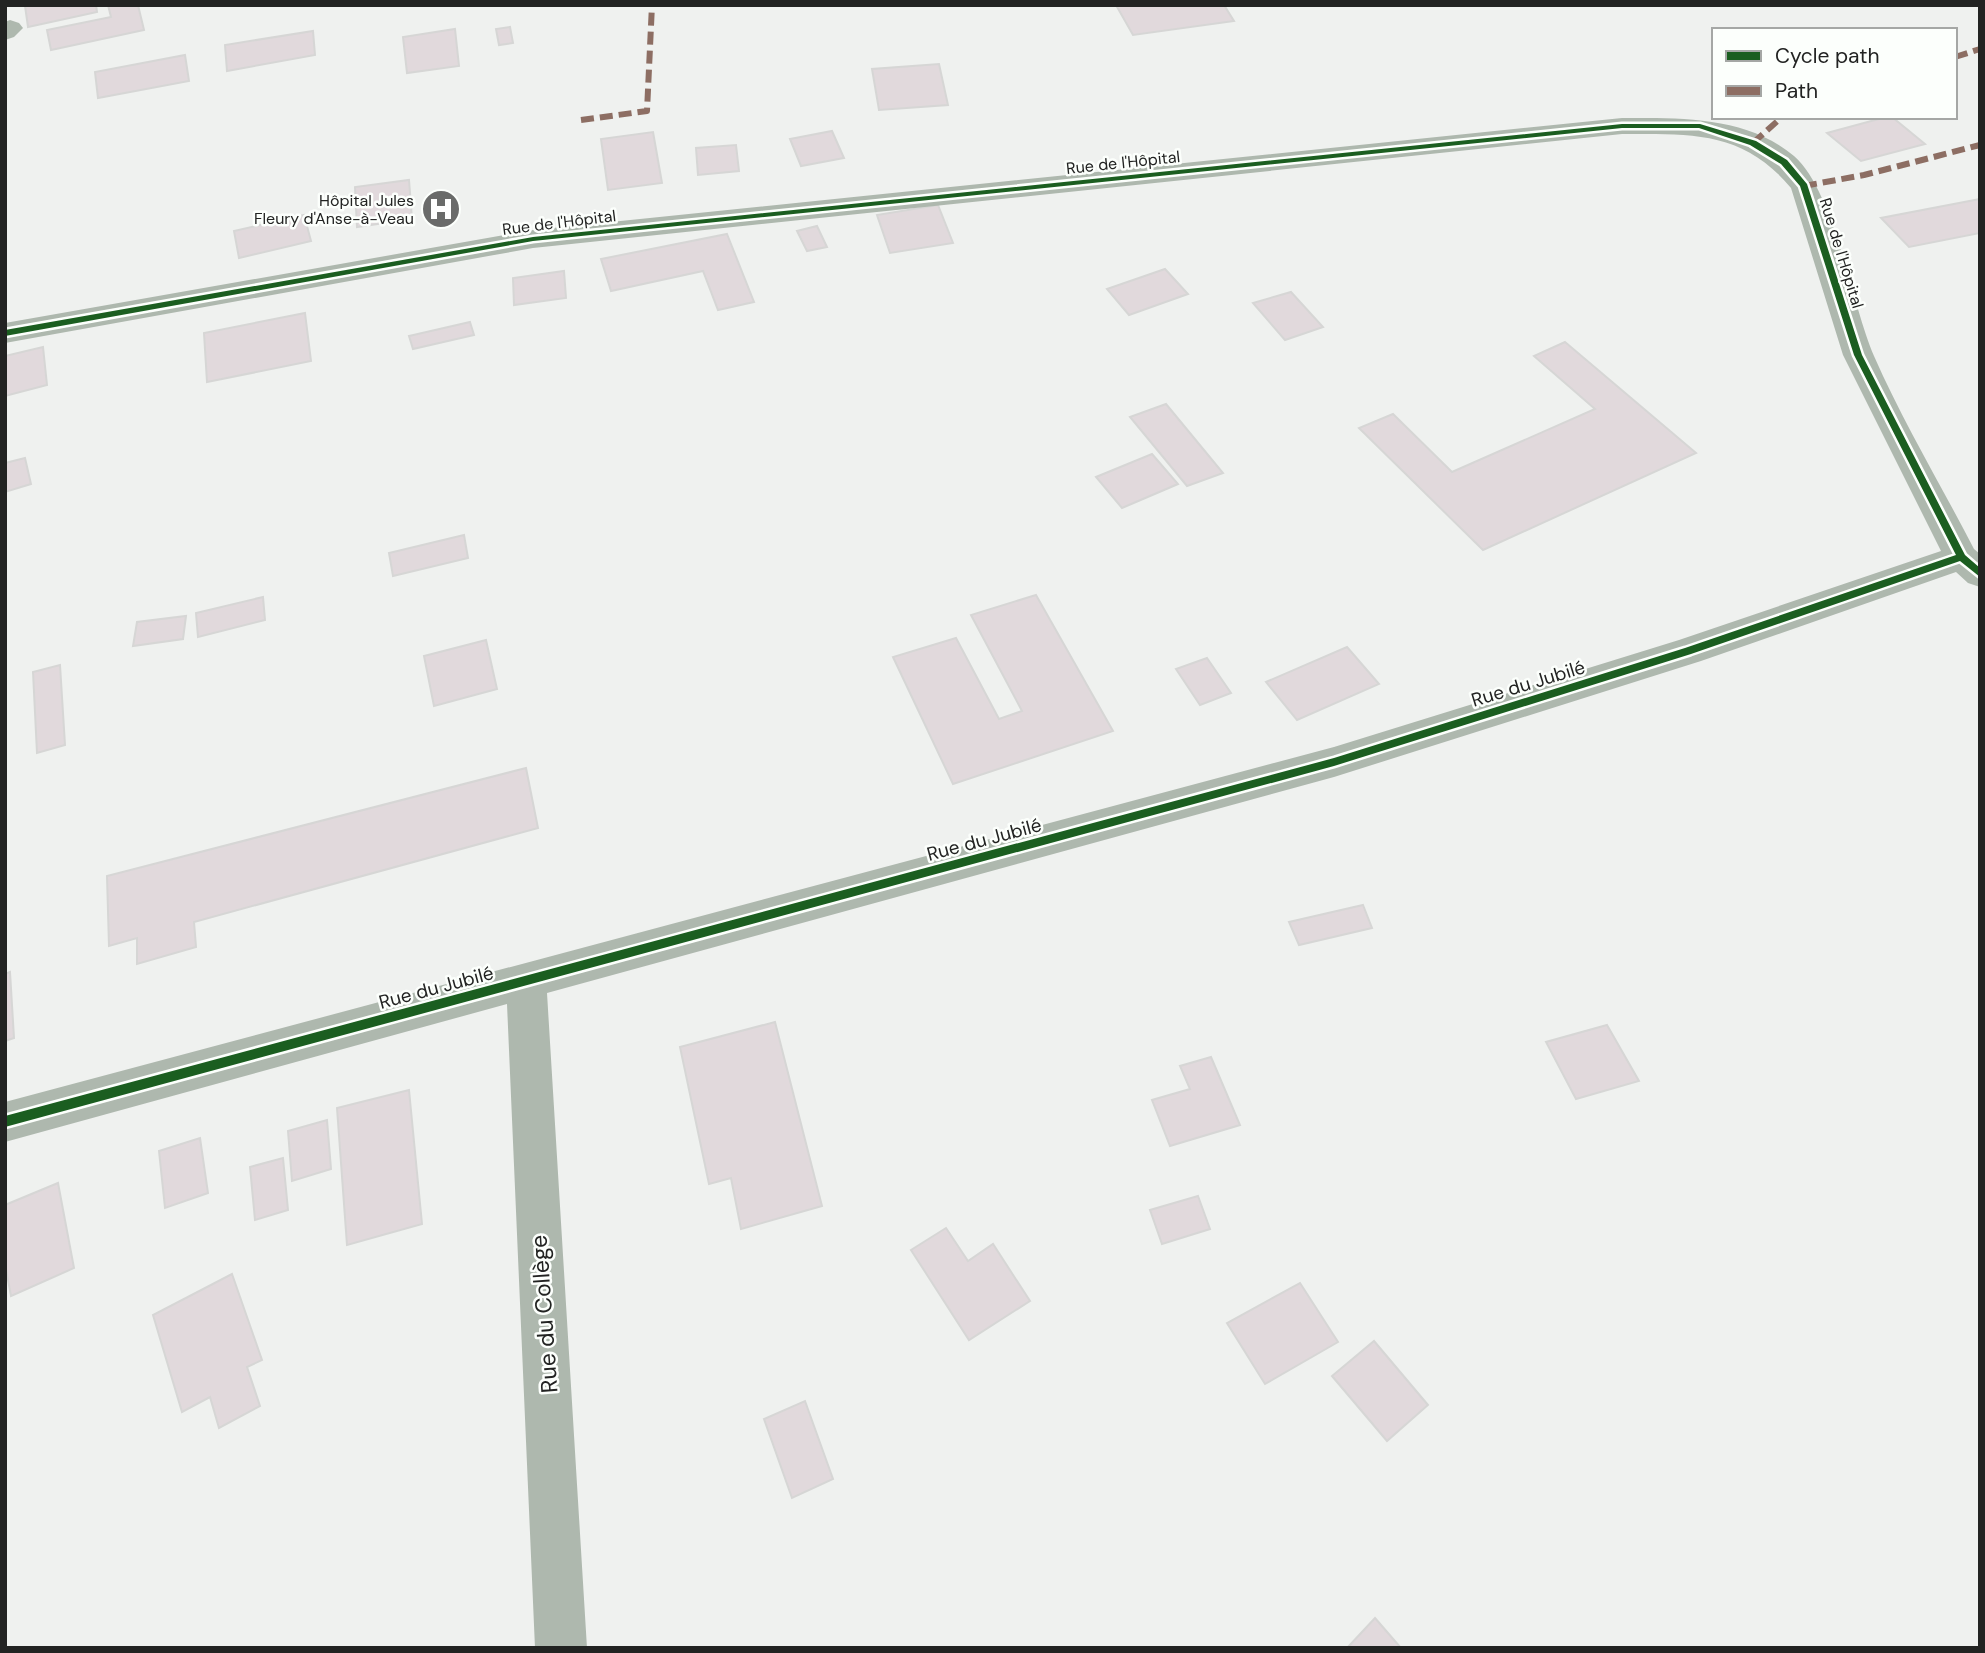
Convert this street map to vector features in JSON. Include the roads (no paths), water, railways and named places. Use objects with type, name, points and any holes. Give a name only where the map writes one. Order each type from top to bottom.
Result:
[{"type":"street","name":"Rue de l'Hôpital","points":[[5,332],[533,239],[1622,126],[1700,126],[1753,142],[1784,162],[1804,186],[1858,355],[1970,566]]},
{"type":"street","name":"Rue du Jubilé","points":[[5,1122],[1334,762],[1970,566]]},
{"type":"street","name":"Rue du Collège","points":[[526,981],[561,1648]]},
{"type":"place","name":"Hôpital Jules Fleury d'Anse-à-Veau","points":[[441,209]]}]
